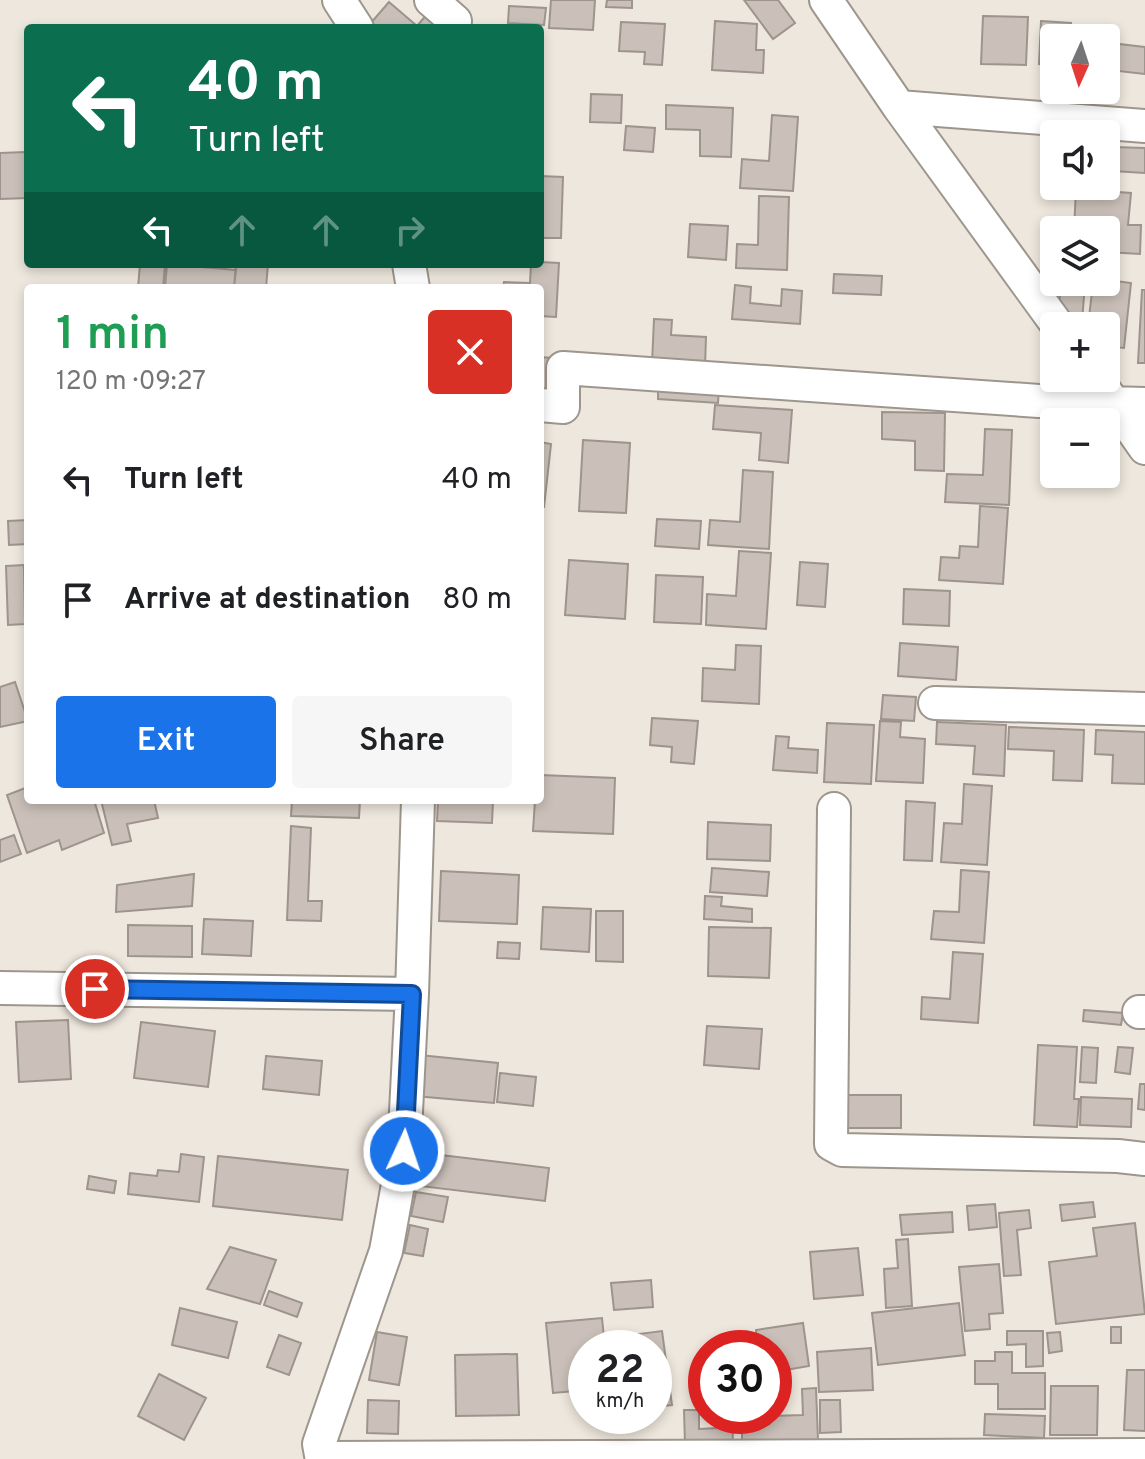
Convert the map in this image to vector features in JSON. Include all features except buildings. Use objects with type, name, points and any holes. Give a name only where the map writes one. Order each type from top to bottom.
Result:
[{"type":"street","points":[[339,0],[354,24]]},
{"type":"street","points":[[431,0],[455,21]]},
{"type":"street","points":[[826,0],[899,107],[1048,312]]},
{"type":"street","points":[[899,107],[1145,126]]},
{"type":"street","points":[[544,405],[563,407],[563,368],[1039,401],[1092,392]]},
{"type":"street","points":[[1105,392],[1145,448]]},
{"type":"street","points":[[1110,392],[1145,404]]},
{"type":"street","points":[[935,703],[1145,709]]},
{"type":"street","points":[[418,804],[404,1151],[386,1251],[319,1444],[321,1455],[330,1458],[1145,1455]]},
{"type":"street","points":[[834,809],[831,1144],[842,1150],[1145,1159]]},
{"type":"street","points":[[0,988],[412,994]]},
{"type":"route","points":[[95,989],[412,994],[404,1151]]}]
